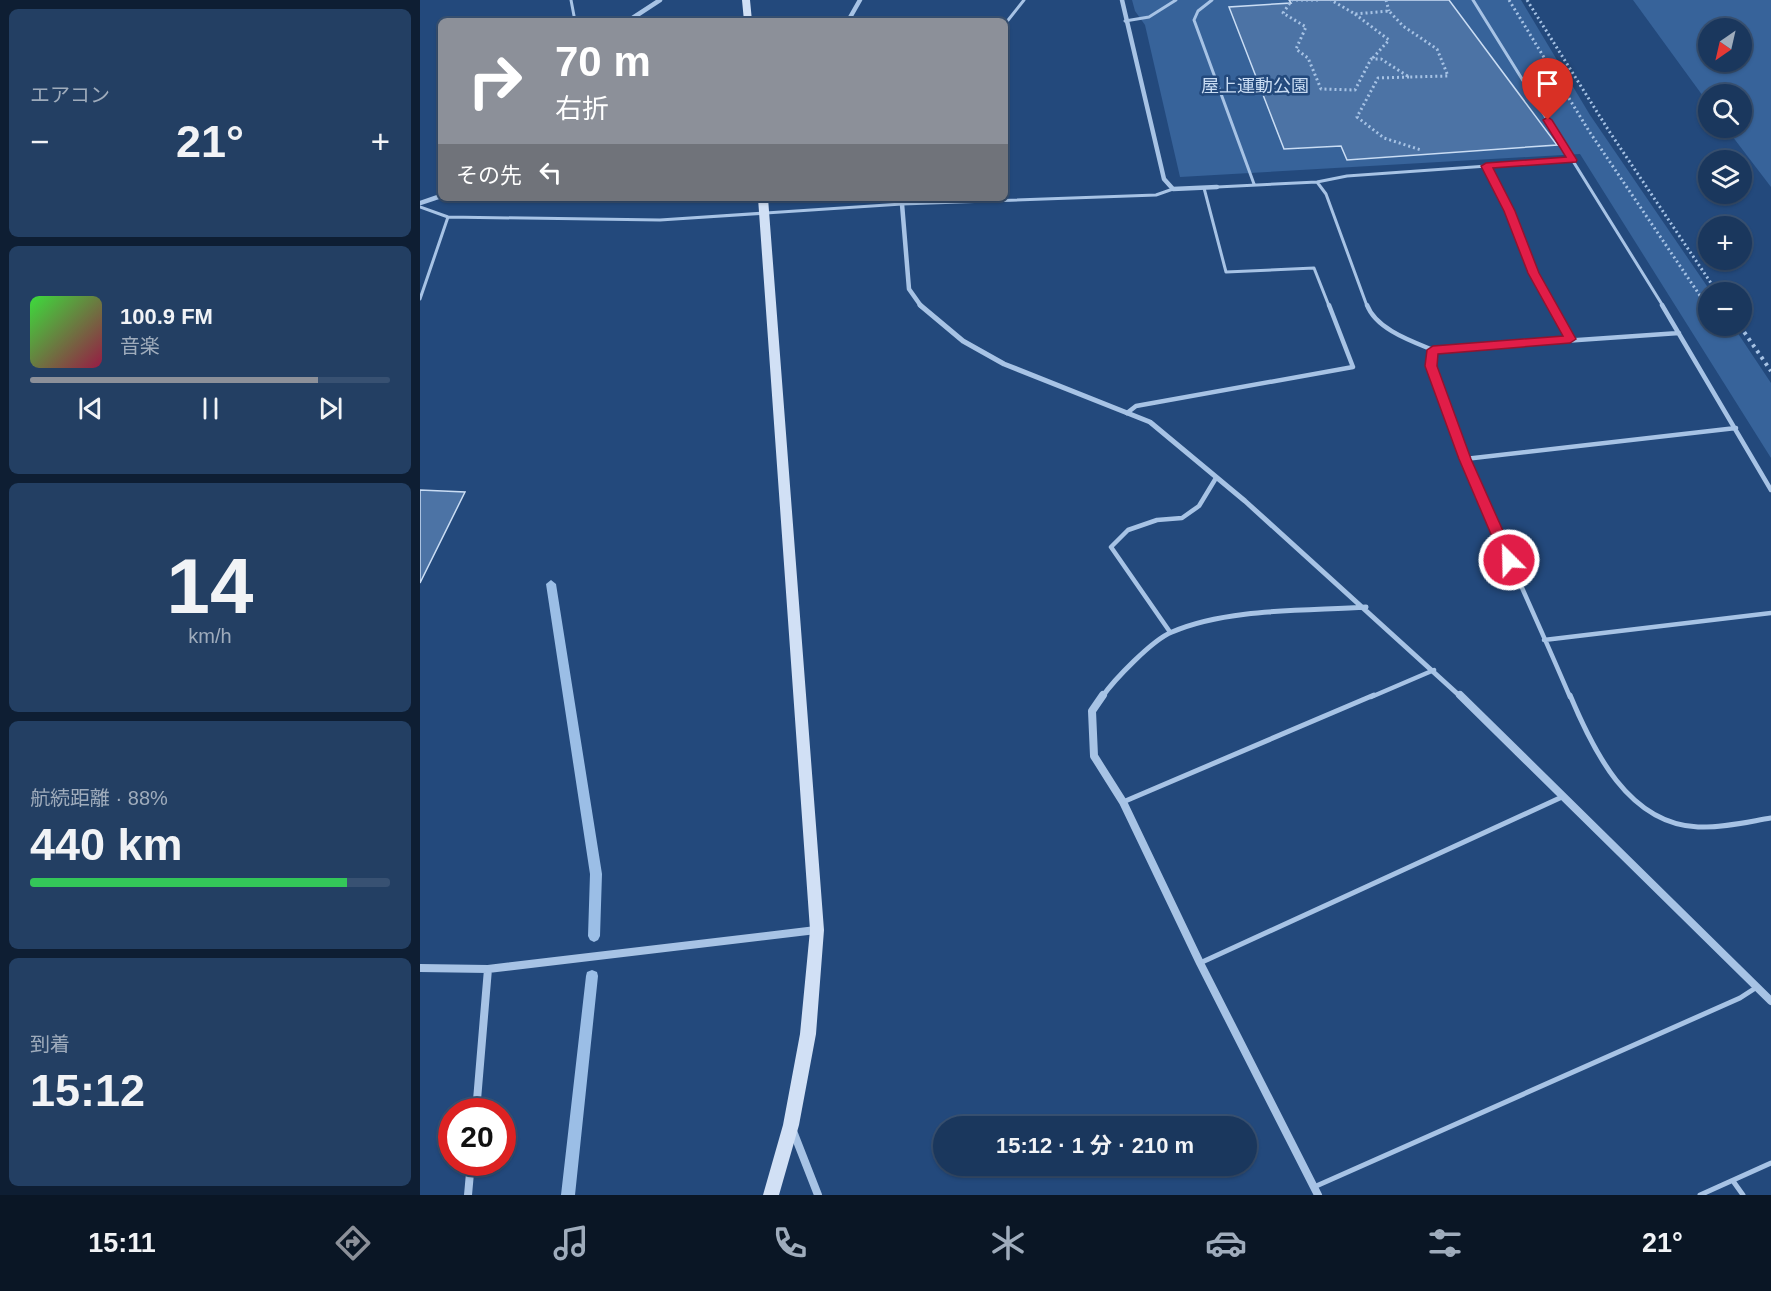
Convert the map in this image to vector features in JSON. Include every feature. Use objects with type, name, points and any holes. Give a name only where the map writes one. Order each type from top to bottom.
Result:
[{"type":"street","points":[[633,18],[660,0]]},
{"type":"street","points":[[746,0],[748,18]]},
{"type":"street","points":[[850,18],[860,0]]},
{"type":"street","points":[[1122,0],[1125,21],[1164,179],[1173,189],[1217,187]]},
{"type":"street","points":[[420,205],[438,197]]},
{"type":"street","points":[[763,201],[817,930],[808,1034],[791,1125],[771,1195]]},
{"type":"street","points":[[902,201],[909,289],[924,310],[963,341],[1004,364],[1150,422],[1366,607],[1434,670],[1771,1001]]},
{"type":"street","points":[[1318,1195],[1200,963],[1123,802],[1094,756],[1092,711],[1117,676],[1170,632],[1235,615],[1366,607]]},
{"type":"street","points":[[420,968],[488,969],[817,930]]},
{"type":"street","points":[[477,1098],[488,969]]},
{"type":"street","points":[[791,1125],[818,1195]]},
{"type":"street","points":[[468,1195],[470,1176]]},
{"type":"lane","points":[[571,0],[574,18]]},
{"type":"lane","points":[[1008,20],[1024,0]]},
{"type":"lane","points":[[1125,21],[1149,17],[1176,0]]},
{"type":"lane","points":[[1212,0],[1198,11],[1194,20],[1254,184]]},
{"type":"lane","points":[[1473,0],[1679,333],[1771,490]]},
{"type":"lane","points":[[1217,187],[1317,182],[1347,176],[1572,160]]},
{"type":"lane","points":[[1486,166],[1510,211],[1534,273],[1570,339]]},
{"type":"lane","points":[[1317,182],[1326,194],[1371,316],[1408,340],[1433,350],[1459,350],[1570,339],[1679,333]]},
{"type":"lane","points":[[1127,413],[1136,406],[1353,367],[1314,268],[1226,272],[1204,188]]},
{"type":"lane","points":[[1008,198],[1156,195],[1173,189]]},
{"type":"lane","points":[[420,205],[448,217],[660,220],[902,201]]},
{"type":"lane","points":[[420,299],[448,217]]},
{"type":"lane","points":[[1433,350],[1431,366],[1465,459],[1544,640],[1603,765],[1624,788],[1650,808],[1670,821],[1690,828],[1771,818]]},
{"type":"lane","points":[[1465,459],[1736,428]]},
{"type":"lane","points":[[1170,632],[1111,547],[1128,530],[1157,520],[1182,518],[1199,506],[1216,478]]},
{"type":"lane","points":[[1544,640],[1771,613]]},
{"type":"lane","points":[[1123,802],[1434,670]]},
{"type":"lane","points":[[1200,963],[1562,797]]},
{"type":"lane","points":[[1314,1187],[1740,998],[1757,987]]},
{"type":"lane","points":[[1701,1195],[1771,1163]]},
{"type":"lane","points":[[1733,1181],[1743,1195]]},
{"type":"path","points":[[1318,0],[1292,0],[1283,13],[1306,27],[1296,49],[1308,58],[1321,89],[1355,90],[1371,59],[1389,40],[1355,14],[1331,0]]},
{"type":"path","points":[[1386,0],[1389,11],[1403,26],[1437,49],[1448,76],[1378,78],[1357,117],[1384,138],[1424,151]]},
{"type":"path","points":[[1509,0],[1589,131],[1698,293]]},
{"type":"path","points":[[1527,0],[1609,131],[1710,282]]},
{"type":"path","points":[[1355,14],[1389,11]]},
{"type":"path","points":[[1371,59],[1381,59],[1409,77]]},
{"type":"path","points":[[1747,336],[1771,371]]},
{"type":"green space","name":"屋上運動公園","points":[[1132,0],[1521,0],[1590,115],[1704,282],[1698,282],[1698,336],[1740,336],[1771,383],[1771,458],[1580,154],[1180,177],[1145,25],[1135,11]]},
{"type":"green space","points":[[1633,0],[1771,0],[1771,187],[1752,162],[1752,150],[1743,150],[1734,138],[1752,138],[1752,84],[1698,84],[1698,89]]},
{"type":"building","points":[[1289,0],[1449,0],[1557,145],[1347,160],[1341,146],[1284,149],[1229,7],[1291,3]]},
{"type":"building","points":[[420,490],[465,492],[420,583]]},
{"type":"waterway","points":[[551,584],[596,874],[594,936]]},
{"type":"waterway","points":[[568,1195],[592,976]]},
{"type":"route","points":[[1509,560],[1465,459],[1431,366],[1433,350],[1459,350],[1570,339],[1534,273],[1510,211],[1486,166],[1572,160],[1548,120]]}]
